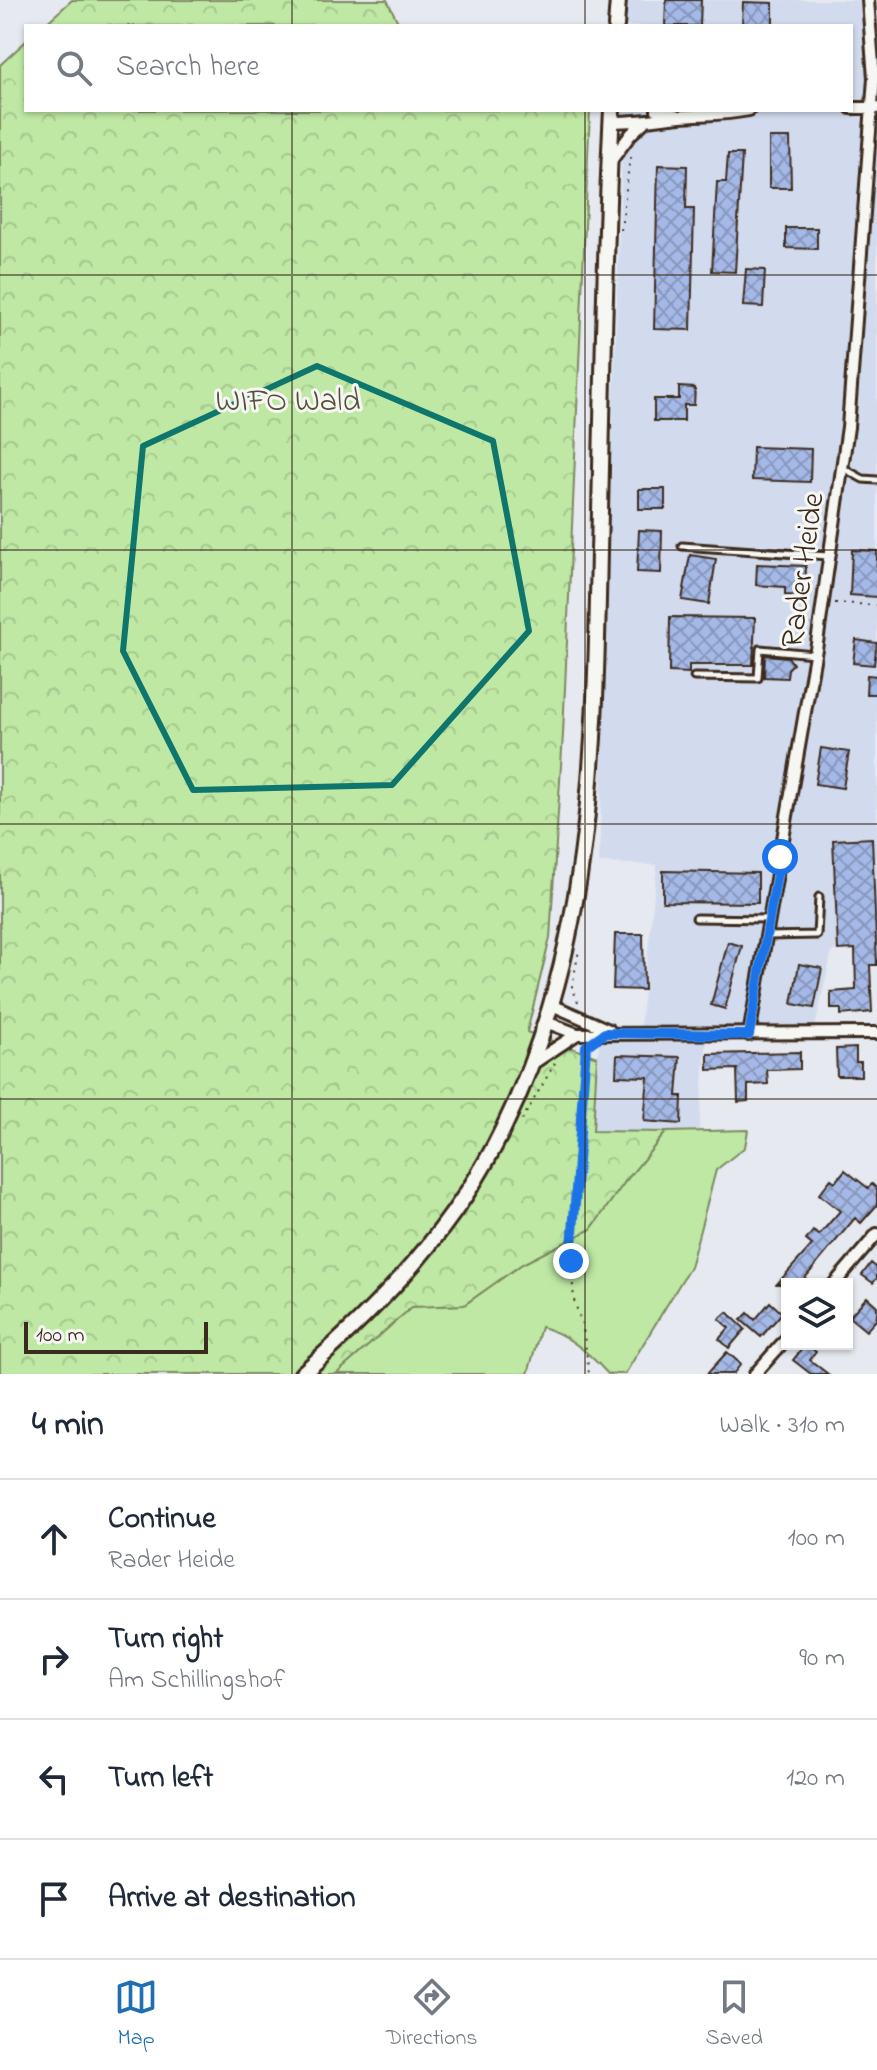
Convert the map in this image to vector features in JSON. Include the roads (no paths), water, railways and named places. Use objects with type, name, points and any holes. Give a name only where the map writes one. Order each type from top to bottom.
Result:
[{"type":"main road","points":[[616,24],[618,0]]},
{"type":"main road","points":[[302,1374],[394,1289],[438,1235],[475,1180],[503,1129],[530,1065],[552,1005],[568,946],[580,880],[590,791],[598,626],[612,116]]},
{"type":"street","name":"Rader Heide","points":[[749,1035],[815,654],[842,467],[857,335],[873,108],[868,0]]},
{"type":"street","points":[[665,112],[682,116]]},
{"type":"street","points":[[612,116],[644,122],[738,112]]},
{"type":"street","points":[[610,162],[644,122]]},
{"type":"street","points":[[552,1005],[619,1033]]},
{"type":"street","points":[[546,1022],[577,1034],[877,1033]]},
{"type":"street","points":[[530,1065],[577,1034]]},
{"type":"street","points":[[839,1278],[877,1234]]},
{"type":"street","points":[[755,1374],[781,1345]]},
{"type":"lane","points":[[842,467],[863,479],[877,480]]},
{"type":"lane","points":[[682,546],[829,556]]},
{"type":"lane","points":[[694,677],[758,678],[760,649],[815,654]]},
{"type":"lane","points":[[766,936],[817,935],[819,897]]},
{"type":"lane","points":[[696,918],[769,919]]},
{"type":"park label","name":"WIFO Wald","points":[[288,399]]}]
